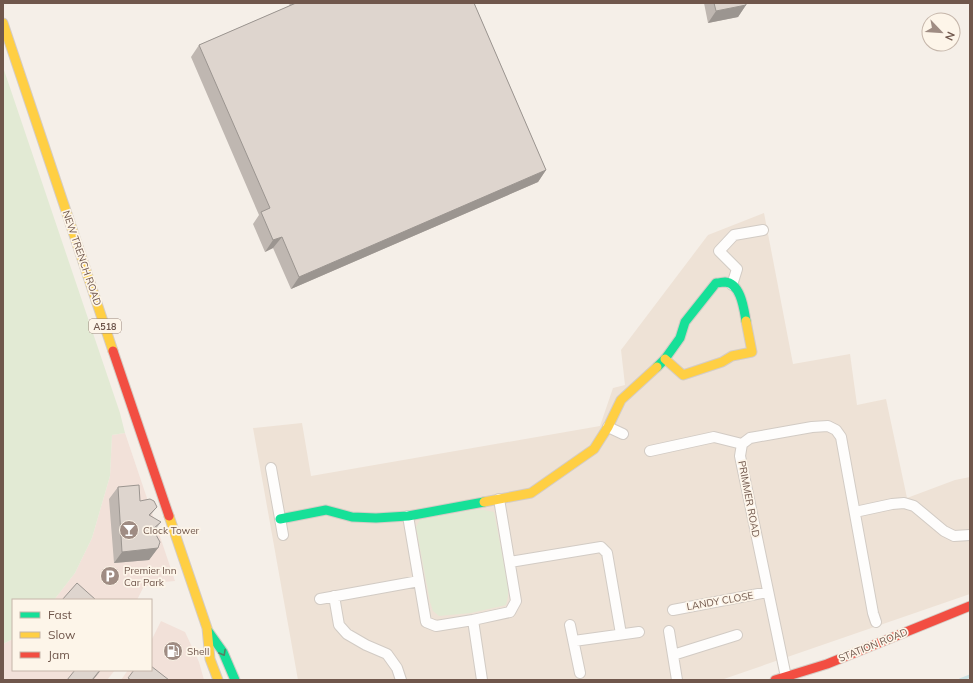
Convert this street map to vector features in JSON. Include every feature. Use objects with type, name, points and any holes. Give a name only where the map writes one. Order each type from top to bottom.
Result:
[{"type":"main road","name":"NEW TRENCH ROAD","points":[[3,24],[206,628],[210,659],[218,680]]},
{"type":"main road","points":[[280,519],[326,510],[352,517],[376,518],[408,516],[531,493],[594,449],[608,427],[621,400],[665,359],[680,338],[685,322],[716,283],[727,282],[732,285],[742,296],[752,352],[732,356],[722,362],[683,375],[665,359]]},
{"type":"main road","name":"STATION ROAD","points":[[775,680],[827,664],[970,606]]},
{"type":"main road","name":"NEW TRENCH ROAD","points":[[206,628],[223,652],[235,680]]},
{"type":"street","points":[[732,285],[737,269],[719,251],[734,235],[763,230]]},
{"type":"street","points":[[650,451],[714,437],[742,444],[750,438],[812,428],[828,426],[836,430],[841,437],[873,613],[876,622]]},
{"type":"street","points":[[608,427],[623,434]]},
{"type":"street","name":"PRIMMER ROAD","points":[[742,444],[740,456],[786,677]]},
{"type":"street","points":[[271,468],[283,535]]},
{"type":"street","points":[[408,516],[426,622],[436,626],[472,620],[510,612],[516,601],[499,499]]},
{"type":"street","points":[[855,512],[904,503],[914,506],[944,531],[954,536],[970,534]]},
{"type":"street","points":[[510,562],[601,547],[607,553],[621,634]]},
{"type":"street","points":[[320,599],[419,581]]},
{"type":"street","name":"LANDY CLOSE","points":[[673,610],[768,592]]},
{"type":"street","points":[[334,596],[339,625],[354,638],[387,654],[397,668],[401,680]]},
{"type":"street","points":[[472,620],[482,680]]},
{"type":"street","points":[[570,625],[580,673]]},
{"type":"street","points":[[669,631],[677,680]]},
{"type":"street","points":[[574,641],[639,632]]},
{"type":"street","points":[[673,655],[737,636]]},
{"type":"shaded area","points":[[764,213],[793,364],[850,354],[857,405],[886,399],[907,498],[955,480],[970,477],[970,594],[721,680],[298,680],[253,428],[302,423],[311,476],[600,426],[613,388],[625,385],[621,350],[708,235]]},
{"type":"shaded area","points":[[125,433],[175,581],[153,583],[143,588],[138,599],[55,599],[75,573],[92,538],[110,476],[112,435]]},
{"type":"shaded area","name":"Shell","points":[[161,621],[185,632],[199,662],[204,680],[121,680],[127,671],[152,671],[152,639]]},
{"type":"shaded area","points":[[12,640],[12,671],[114,671],[107,680],[3,680],[3,644]]},
{"type":"green space","points":[[3,67],[120,413],[125,433],[112,435],[110,476],[92,538],[75,573],[55,599],[12,599],[12,640],[3,644]]},
{"type":"green space","points":[[473,510],[494,512],[508,585],[506,605],[471,613],[439,616],[433,611],[430,602],[416,527],[420,520]]},
{"type":"building","points":[[296,3],[474,3],[546,170],[299,277],[282,237],[273,240],[261,212],[270,208],[199,45]]},
{"type":"building","points":[[714,3],[746,3],[746,5],[716,11]]},
{"type":"building","points":[[139,485],[140,501],[150,499],[154,501],[157,507],[149,515],[161,522],[154,528],[160,542],[158,548],[122,552],[118,487]]},
{"type":"building","points":[[77,583],[95,599],[63,599]]},
{"type":"building","points":[[152,667],[169,680],[131,680],[128,678],[133,671],[152,671]]},
{"type":"building","points":[[74,671],[99,671],[92,680],[67,680]]},
{"type":"waterway","points":[[960,680],[970,676]]},
{"type":"traffic: fast","points":[[657,367],[665,359],[680,338],[685,322],[716,283],[725,282],[735,287],[741,298],[746,321]]},
{"type":"traffic: fast","points":[[280,519],[326,510],[352,517],[376,518],[408,516],[484,502]]},
{"type":"traffic: fast","points":[[208,631],[223,652],[235,680]]},
{"type":"traffic: slow","points":[[3,23],[113,351]]},
{"type":"traffic: slow","points":[[665,359],[683,375],[722,362],[732,356],[752,352],[746,321]]},
{"type":"traffic: slow","points":[[484,502],[531,493],[594,449],[608,427],[621,400],[657,367]]},
{"type":"traffic: slow","points":[[169,516],[207,628],[210,659],[218,680]]},
{"type":"traffic: jam","points":[[113,351],[169,516]]},
{"type":"traffic: jam","points":[[775,680],[827,664],[970,606]]},
{"type":"place","name":"Clock Tower","points":[[129,530]]},
{"type":"place","name":"Premier Inn Car Park","points":[[110,576]]},
{"type":"place","name":"Shell","points":[[173,651]]}]
